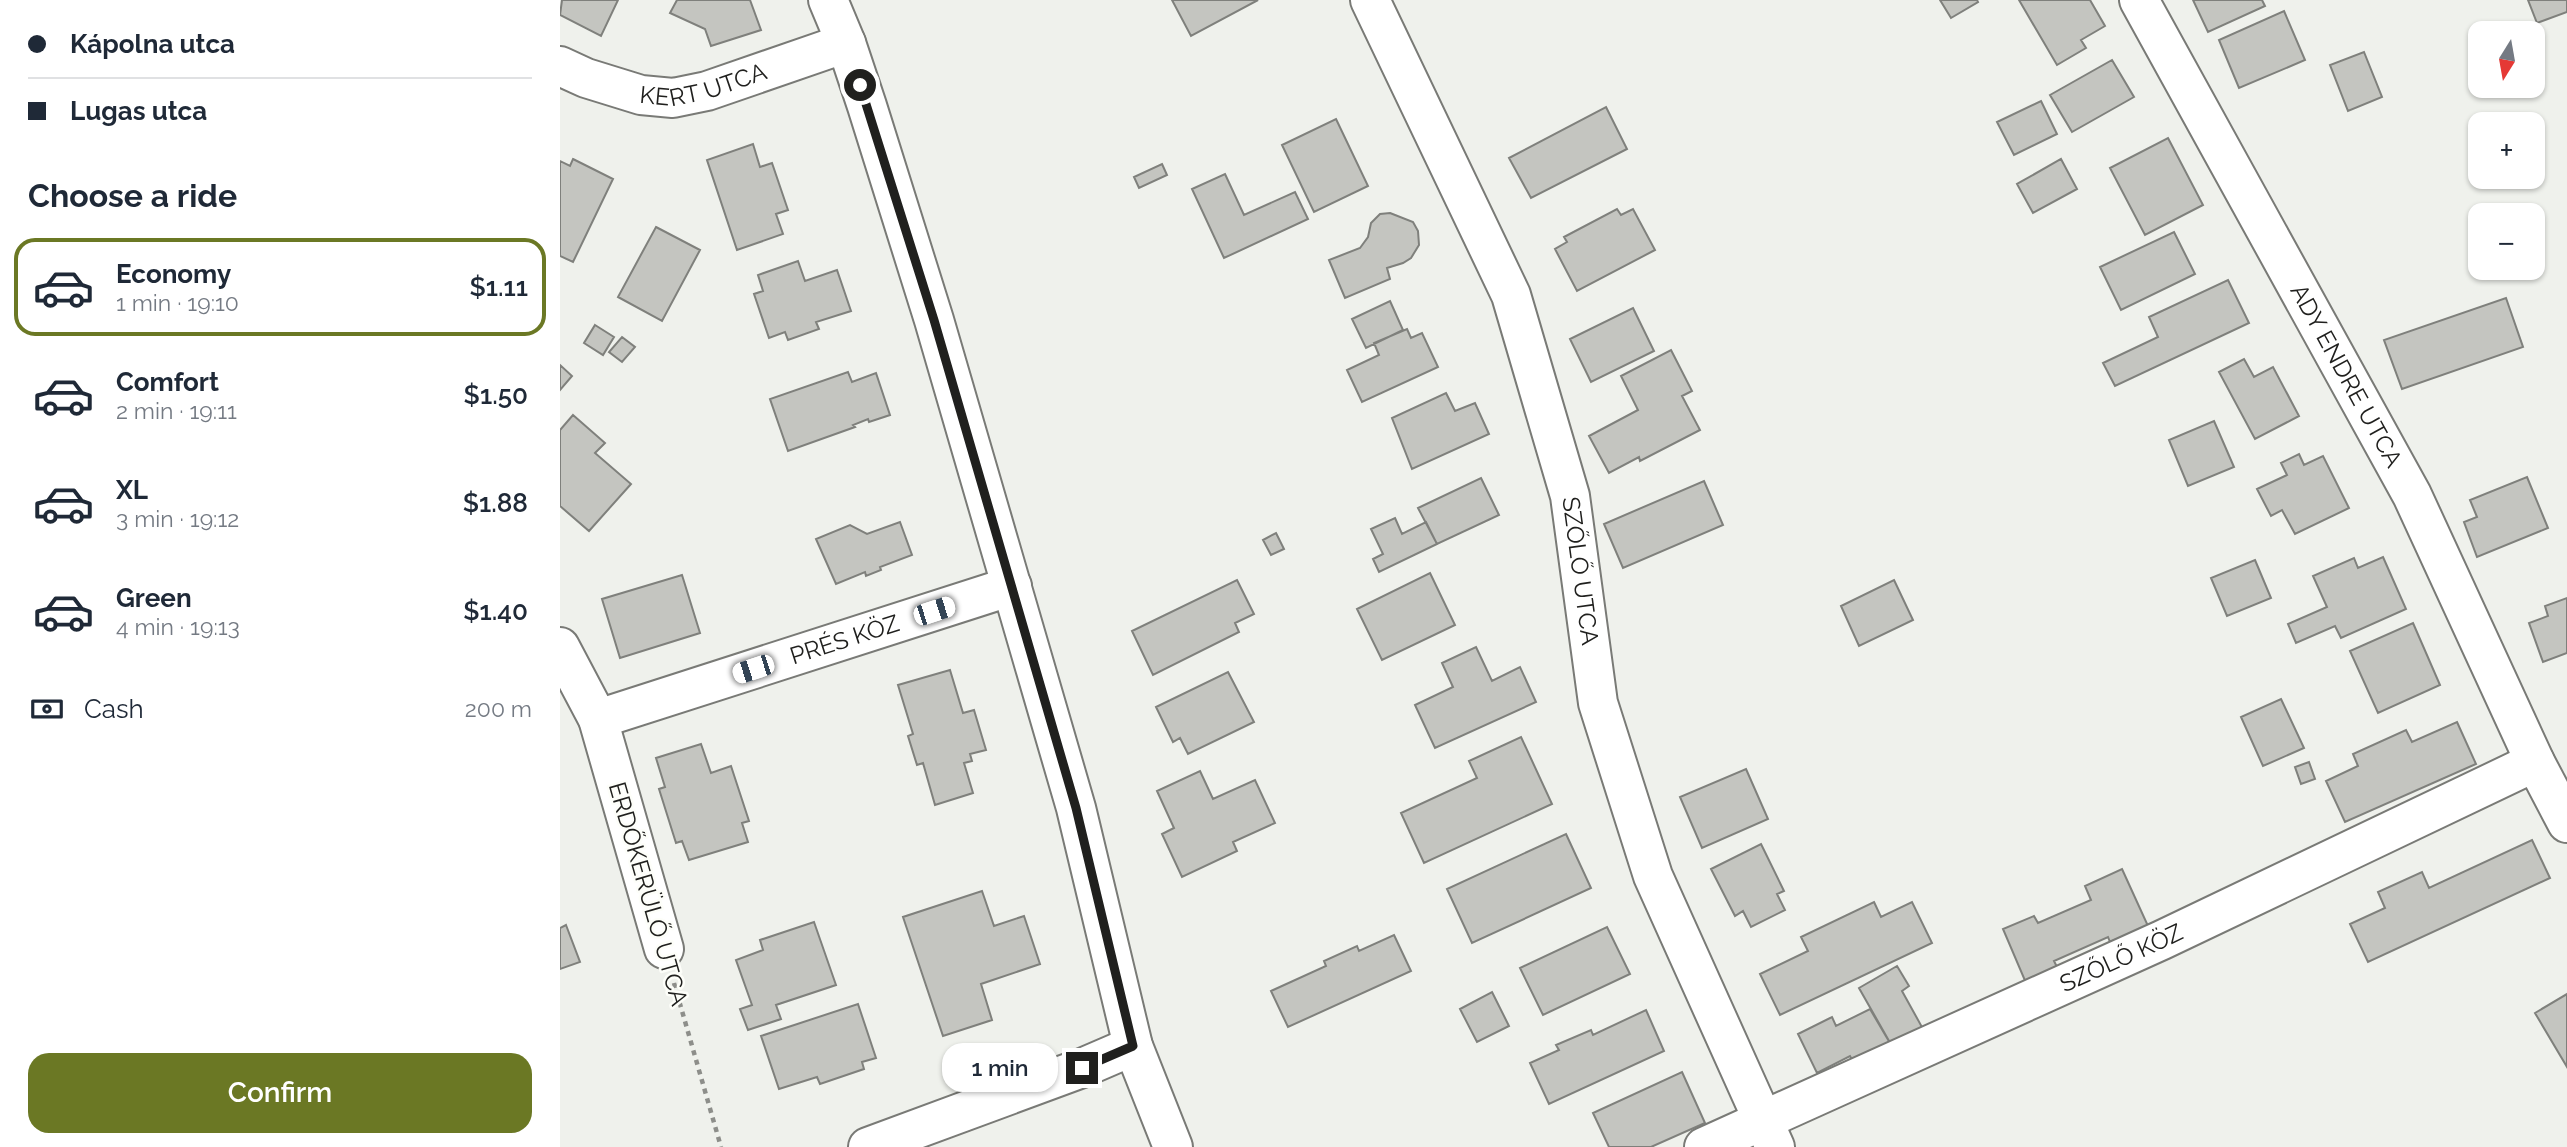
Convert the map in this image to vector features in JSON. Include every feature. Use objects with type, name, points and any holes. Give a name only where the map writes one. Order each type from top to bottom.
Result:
[{"type":"street","points":[[828,0],[846,43],[934,320],[1076,808],[1133,1046],[1173,1147]]},
{"type":"street","name":"SZŐLŐ UTCA","points":[[1370,0],[1511,296],[1570,496],[1598,703],[1653,876],[1769,1133]]},
{"type":"street","name":"ADY ENDRE UTCA","points":[[2139,0],[2412,495],[2535,762],[2567,823]]},
{"type":"street","name":"KERT UTCA","points":[[560,66],[586,78],[641,95],[673,98],[707,91],[846,43]]},
{"type":"street","name":"PRÉS KÖZ","points":[[598,719],[1012,586]]},
{"type":"street","name":"ERDŐKERÜLŐ UTCA","points":[[560,647],[598,719],[664,948]]},
{"type":"street","name":"SZŐLŐ KÖZ","points":[[1704,1147],[1769,1133],[2162,940],[2535,762]]},
{"type":"street","points":[[868,1147],[1082,1068],[1133,1046]]},
{"type":"path","name":"ERDŐKERÜLŐ UTCA","points":[[664,948],[722,1147]]},
{"type":"building","points":[[562,0],[618,0],[601,36],[560,15]]},
{"type":"building","points":[[677,0],[750,0],[761,30],[711,46],[705,29],[670,13]]},
{"type":"building","points":[[1172,0],[1258,0],[1191,36]]},
{"type":"building","points":[[1940,0],[1977,0],[1978,2],[1951,18]]},
{"type":"building","points":[[2019,0],[2090,0],[2105,26],[2081,40],[2086,48],[2057,65]]},
{"type":"building","points":[[2193,0],[2262,0],[2265,6],[2208,32]]},
{"type":"building","points":[[2528,0],[2567,0],[2567,12],[2536,21]]},
{"type":"building","points":[[2284,11],[2305,60],[2239,88],[2219,40]]},
{"type":"building","points":[[2364,52],[2382,97],[2348,111],[2330,65]]},
{"type":"building","points":[[2112,60],[2134,97],[2072,132],[2050,95]]},
{"type":"building","points":[[2041,101],[2057,134],[2014,155],[1997,122]]},
{"type":"building","points":[[1606,107],[1627,149],[1531,198],[1509,158]]},
{"type":"building","points":[[1336,119],[1368,186],[1314,212],[1282,145]]},
{"type":"building","points":[[2168,138],[2203,205],[2145,235],[2110,168]]},
{"type":"building","points":[[753,144],[760,167],[772,163],[788,210],[776,214],[783,234],[737,250],[707,160]]},
{"type":"building","points":[[573,159],[613,179],[573,262],[560,256],[560,161],[570,166]]},
{"type":"building","points":[[2061,159],[2077,189],[2033,213],[2017,184]]},
{"type":"building","points":[[1162,164],[1167,175],[1139,188],[1134,177]]},
{"type":"building","points":[[1225,174],[1244,215],[1295,192],[1308,219],[1224,258],[1192,189]]},
{"type":"building","points":[[1617,209],[1621,215],[1633,209],[1655,250],[1577,291],[1555,249],[1567,242],[1564,237]]},
{"type":"building","points":[[1390,213],[1413,222],[1418,231],[1419,245],[1411,258],[1387,268],[1390,279],[1345,298],[1329,260],[1360,248],[1368,237],[1371,223],[1380,214]]},
{"type":"building","points":[[656,227],[700,250],[662,321],[618,297]]},
{"type":"building","points":[[2174,232],[2195,274],[2121,310],[2100,267]]},
{"type":"building","points":[[798,261],[805,281],[837,270],[851,311],[816,322],[819,329],[788,340],[785,332],[769,338],[754,294],[763,291],[758,275]]},
{"type":"building","points":[[2228,280],[2249,323],[2115,386],[2103,363],[2158,337],[2149,317]]},
{"type":"building","points":[[2506,298],[2523,347],[2402,389],[2384,340]]},
{"type":"building","points":[[1390,301],[1403,330],[1366,348],[1352,319]]},
{"type":"building","points":[[1633,308],[1654,351],[1591,382],[1570,339]]},
{"type":"building","points":[[595,325],[614,337],[603,355],[584,343]]},
{"type":"building","points":[[1407,329],[1411,338],[1422,333],[1438,367],[1362,402],[1347,370],[1379,355],[1374,343]]},
{"type":"building","points":[[622,337],[635,347],[622,362],[609,352]]},
{"type":"building","points":[[1671,350],[1692,391],[1682,396],[1700,430],[1640,461],[1639,457],[1609,473],[1589,436],[1638,410],[1621,376]]},
{"type":"building","points":[[2244,359],[2254,377],[2273,367],[2299,416],[2255,439],[2219,372]]},
{"type":"building","points":[[560,365],[572,376],[560,390]]},
{"type":"building","points":[[848,372],[852,382],[876,373],[890,415],[869,422],[868,419],[853,425],[855,427],[788,451],[770,399]]},
{"type":"building","points":[[1446,393],[1455,411],[1475,403],[1489,434],[1412,469],[1392,418]]},
{"type":"building","points":[[573,415],[605,443],[595,453],[631,484],[589,531],[560,506],[560,430]]},
{"type":"building","points":[[2214,421],[2234,467],[2188,486],[2169,440]]},
{"type":"building","points":[[2299,454],[2304,465],[2323,456],[2349,508],[2295,534],[2282,510],[2271,516],[2257,489],[2287,475],[2281,463]]},
{"type":"building","points":[[2527,477],[2548,528],[2477,557],[2464,522],[2477,517],[2470,500]]},
{"type":"building","points":[[1481,478],[1499,515],[1437,544],[1418,508]]},
{"type":"building","points":[[1704,481],[1723,525],[1623,568],[1604,524]]},
{"type":"building","points":[[1395,518],[1402,534],[1426,522],[1437,544],[1379,572],[1373,559],[1383,554],[1371,529]]},
{"type":"building","points":[[900,522],[912,555],[880,567],[881,570],[866,576],[865,572],[836,584],[816,539],[850,525],[867,534]]},
{"type":"building","points":[[1276,533],[1284,549],[1271,555],[1263,540]]},
{"type":"building","points":[[2383,557],[2406,609],[2341,638],[2335,626],[2296,643],[2288,624],[2327,607],[2313,576],[2354,558],[2358,568]]},
{"type":"building","points":[[2255,560],[2271,598],[2227,616],[2211,578]]},
{"type":"building","points":[[1430,573],[1455,625],[1382,660],[1357,609]]},
{"type":"building","points":[[682,575],[700,633],[620,658],[602,599]]},
{"type":"building","points":[[1237,580],[1254,614],[1235,623],[1239,632],[1153,675],[1132,631]]},
{"type":"building","points":[[1894,580],[1913,620],[1859,646],[1841,606]]},
{"type":"building","points":[[2567,598],[2567,653],[2543,662],[2529,623],[2548,616],[2545,606]]},
{"type":"building","points":[[2413,623],[2440,685],[2378,713],[2350,651]]},
{"type":"building","points":[[1476,647],[1492,681],[1520,667],[1536,702],[1435,748],[1415,705],[1453,687],[1442,663]]},
{"type":"building","points":[[950,670],[963,713],[974,710],[986,750],[970,754],[972,761],[964,763],[973,793],[935,805],[923,763],[917,765],[908,736],[913,734],[898,685]]},
{"type":"building","points":[[1228,672],[1254,722],[1188,754],[1180,738],[1173,742],[1156,707]]},
{"type":"building","points":[[2281,699],[2304,748],[2263,766],[2241,717]]},
{"type":"building","points":[[2457,722],[2476,764],[2345,822],[2326,781],[2358,766],[2353,754],[2406,730],[2412,742]]},
{"type":"building","points":[[1521,737],[1552,804],[1424,863],[1401,813],[1477,778],[1469,761]]},
{"type":"building","points":[[701,744],[711,773],[731,766],[749,821],[742,823],[748,842],[689,860],[682,841],[676,843],[659,789],[665,787],[656,758]]},
{"type":"building","points":[[2309,762],[2315,779],[2301,784],[2295,767]]},
{"type":"building","points":[[1746,769],[1768,819],[1702,848],[1680,797]]},
{"type":"building","points":[[1200,771],[1213,799],[1255,780],[1275,823],[1233,842],[1237,851],[1182,877],[1162,834],[1174,828],[1157,791]]},
{"type":"building","points":[[1566,834],[1591,888],[1472,943],[1447,889]]},
{"type":"building","points":[[2532,840],[2550,878],[2368,962],[2350,924],[2385,908],[2378,892],[2422,872],[2429,888]]},
{"type":"building","points":[[1761,844],[1784,891],[1777,894],[1785,910],[1751,927],[1743,911],[1735,916],[1711,869]]},
{"type":"building","points":[[2122,869],[2148,926],[2110,942],[2108,937],[2054,961],[2058,969],[2026,983],[2003,929],[2034,916],[2038,923],[2091,900],[2085,886]]},
{"type":"building","points":[[982,891],[994,926],[1024,916],[1040,964],[981,984],[992,1020],[943,1036],[903,917]]},
{"type":"building","points":[[1874,902],[1881,917],[1912,902],[1932,943],[1780,1015],[1760,974],[1808,951],[1801,937]]},
{"type":"building","points":[[814,922],[836,985],[776,1005],[781,1019],[748,1030],[740,1009],[752,1005],[736,960],[763,950],[760,940]]},
{"type":"building","points":[[566,925],[580,962],[560,969],[560,928]]},
{"type":"building","points":[[1607,927],[1630,974],[1543,1015],[1520,968]]},
{"type":"building","points":[[1394,935],[1411,971],[1288,1027],[1271,991],[1326,966],[1324,961],[1357,946],[1359,951]]},
{"type":"building","points":[[1897,966],[1909,986],[1902,991],[1928,1038],[1897,1055],[1859,988]]},
{"type":"building","points":[[1492,992],[1509,1026],[1477,1042],[1460,1009]]},
{"type":"building","points":[[2567,994],[2567,1067],[2535,1013]]},
{"type":"building","points":[[858,1004],[876,1058],[862,1062],[864,1069],[820,1084],[817,1077],[779,1089],[761,1036]]},
{"type":"building","points":[[1870,1009],[1897,1055],[1855,1065],[1850,1056],[1817,1073],[1798,1034],[1832,1017],[1836,1026]]},
{"type":"building","points":[[1646,1010],[1664,1051],[1549,1104],[1530,1063],[1559,1050],[1556,1045],[1591,1030],[1593,1035]]},
{"type":"building","points":[[1682,1072],[1705,1123],[1651,1147],[1609,1147],[1593,1113]]},
{"type":"route","points":[[860,85],[934,320],[1076,808],[1133,1046],[1082,1068]]}]
